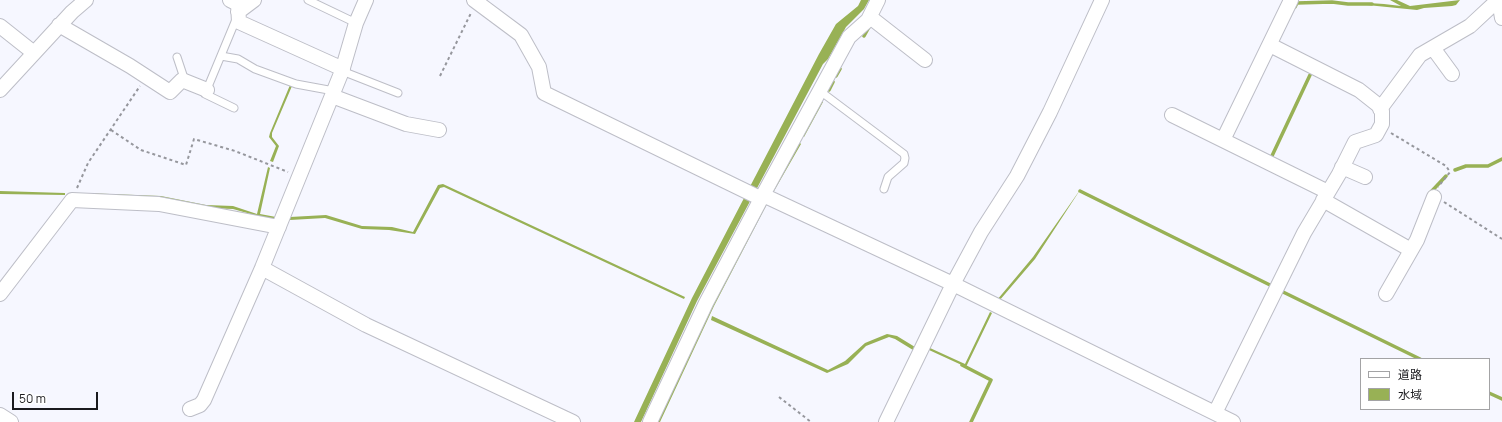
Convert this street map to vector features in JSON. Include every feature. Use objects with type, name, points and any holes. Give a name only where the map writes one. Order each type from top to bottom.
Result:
[{"type":"street","points":[[0,90],[86,0]]},
{"type":"street","points":[[230,0],[238,4],[239,22],[342,70]]},
{"type":"street","points":[[238,12],[254,0]]},
{"type":"street","points":[[190,409],[200,405],[204,400],[262,268],[333,94],[356,24],[366,0]]},
{"type":"street","points":[[650,422],[706,303],[849,37],[870,16],[878,0]]},
{"type":"street","points":[[886,422],[953,284],[981,232],[1017,176],[1050,112],[1102,0]]},
{"type":"street","points":[[1223,140],[1291,0]]},
{"type":"street","points":[[1380,109],[1420,55],[1470,26],[1498,0]]},
{"type":"street","points":[[1498,0],[1502,18]]},
{"type":"street","points":[[478,2],[521,35],[540,67],[544,93],[763,197],[953,284],[1233,422]]},
{"type":"street","points":[[870,16],[925,60]]},
{"type":"street","points":[[0,26],[34,53]]},
{"type":"street","points":[[60,26],[170,92],[182,80],[207,90]]},
{"type":"street","points":[[1215,413],[1304,233],[1355,142],[1376,134],[1382,124],[1378,105],[1359,90],[1270,45]]},
{"type":"street","points":[[1433,48],[1452,74]]},
{"type":"street","points":[[333,94],[406,124],[439,130]]},
{"type":"street","points":[[1172,115],[1223,140],[1326,196],[1411,250]]},
{"type":"street","points":[[1342,167],[1365,177]]},
{"type":"street","points":[[1386,294],[1411,250],[1434,197]]},
{"type":"street","points":[[0,294],[72,200],[159,204],[279,227]]},
{"type":"street","points":[[262,268],[366,326],[573,422]]},
{"type":"street","points":[[0,415],[12,422]]},
{"type":"lane","points":[[308,0],[356,24]]},
{"type":"lane","points":[[234,108],[205,94],[238,12]]},
{"type":"lane","points":[[221,56],[238,59],[255,69],[296,84],[333,94]]},
{"type":"lane","points":[[177,57],[185,81]]},
{"type":"lane","points":[[342,70],[398,93]]},
{"type":"lane","points":[[820,91],[904,154],[904,163],[888,177],[884,189]]},
{"type":"path","points":[[440,76],[478,2]]},
{"type":"path","points":[[72,200],[88,163],[146,77]]},
{"type":"path","points":[[1382,124],[1388,131],[1446,166],[1450,172],[1438,187],[1434,197],[1443,201],[1502,239]]},
{"type":"path","points":[[111,130],[141,150],[186,164],[194,139],[235,151],[299,176]]},
{"type":"path","points":[[779,397],[811,422]]},
{"type":"water","points":[[861,0],[869,0],[864,9],[846,27],[828,59],[823,64],[697,301],[641,422],[634,422],[692,298],[819,54],[836,24],[858,6]]},
{"type":"water","points":[[1390,0],[1397,0],[1410,6],[1460,0],[1456,5],[1452,6],[1417,10],[1367,5],[1369,3],[1401,6]]},
{"type":"water","points":[[290,85],[292,86],[272,133],[272,137],[279,146],[273,162],[270,161],[276,146],[269,137]]},
{"type":"water","points":[[821,101],[823,102],[804,137],[802,136]]},
{"type":"water","points":[[799,142],[801,144],[774,191],[772,190]]},
{"type":"water","points":[[268,167],[270,168],[260,214],[276,217],[275,221],[233,209],[206,208],[84,196],[84,193],[161,196],[206,205],[233,206],[257,214]]},
{"type":"water","points":[[443,184],[685,297],[684,299],[444,187],[440,188],[415,234],[389,230],[362,229],[325,218],[290,220],[290,217],[326,215],[362,226],[392,227],[413,232],[438,185]]},
{"type":"water","points":[[1082,187],[1035,259],[999,301],[997,300],[1033,257]]},
{"type":"water","points":[[0,191],[65,193],[65,195],[0,194]]},
{"type":"water","points":[[765,204],[767,204],[714,306],[660,422],[657,422],[711,306]]},
{"type":"water","points":[[990,312],[992,313],[966,367],[929,350],[930,348],[965,364]]},
{"type":"water","points":[[712,316],[828,370],[845,361],[865,343],[887,334],[897,336],[915,347],[913,350],[889,337],[866,346],[848,364],[827,373],[711,320]]},
{"type":"waterway","points":[[1295,7],[1297,3],[1332,2],[1372,4]]},
{"type":"waterway","points":[[864,36],[869,27]]},
{"type":"waterway","points":[[836,76],[840,69]]},
{"type":"waterway","points":[[1273,159],[1271,158],[1310,75]]},
{"type":"waterway","points":[[829,90],[833,82]]},
{"type":"waterway","points":[[1455,170],[1466,166],[1488,166],[1502,159]]},
{"type":"waterway","points":[[1429,194],[1446,176]]},
{"type":"waterway","points":[[1080,191],[1274,287]]},
{"type":"waterway","points":[[1279,290],[1418,358]]},
{"type":"waterway","points":[[962,365],[991,380],[971,422]]},
{"type":"waterway","points":[[1490,393],[1502,399]]}]
